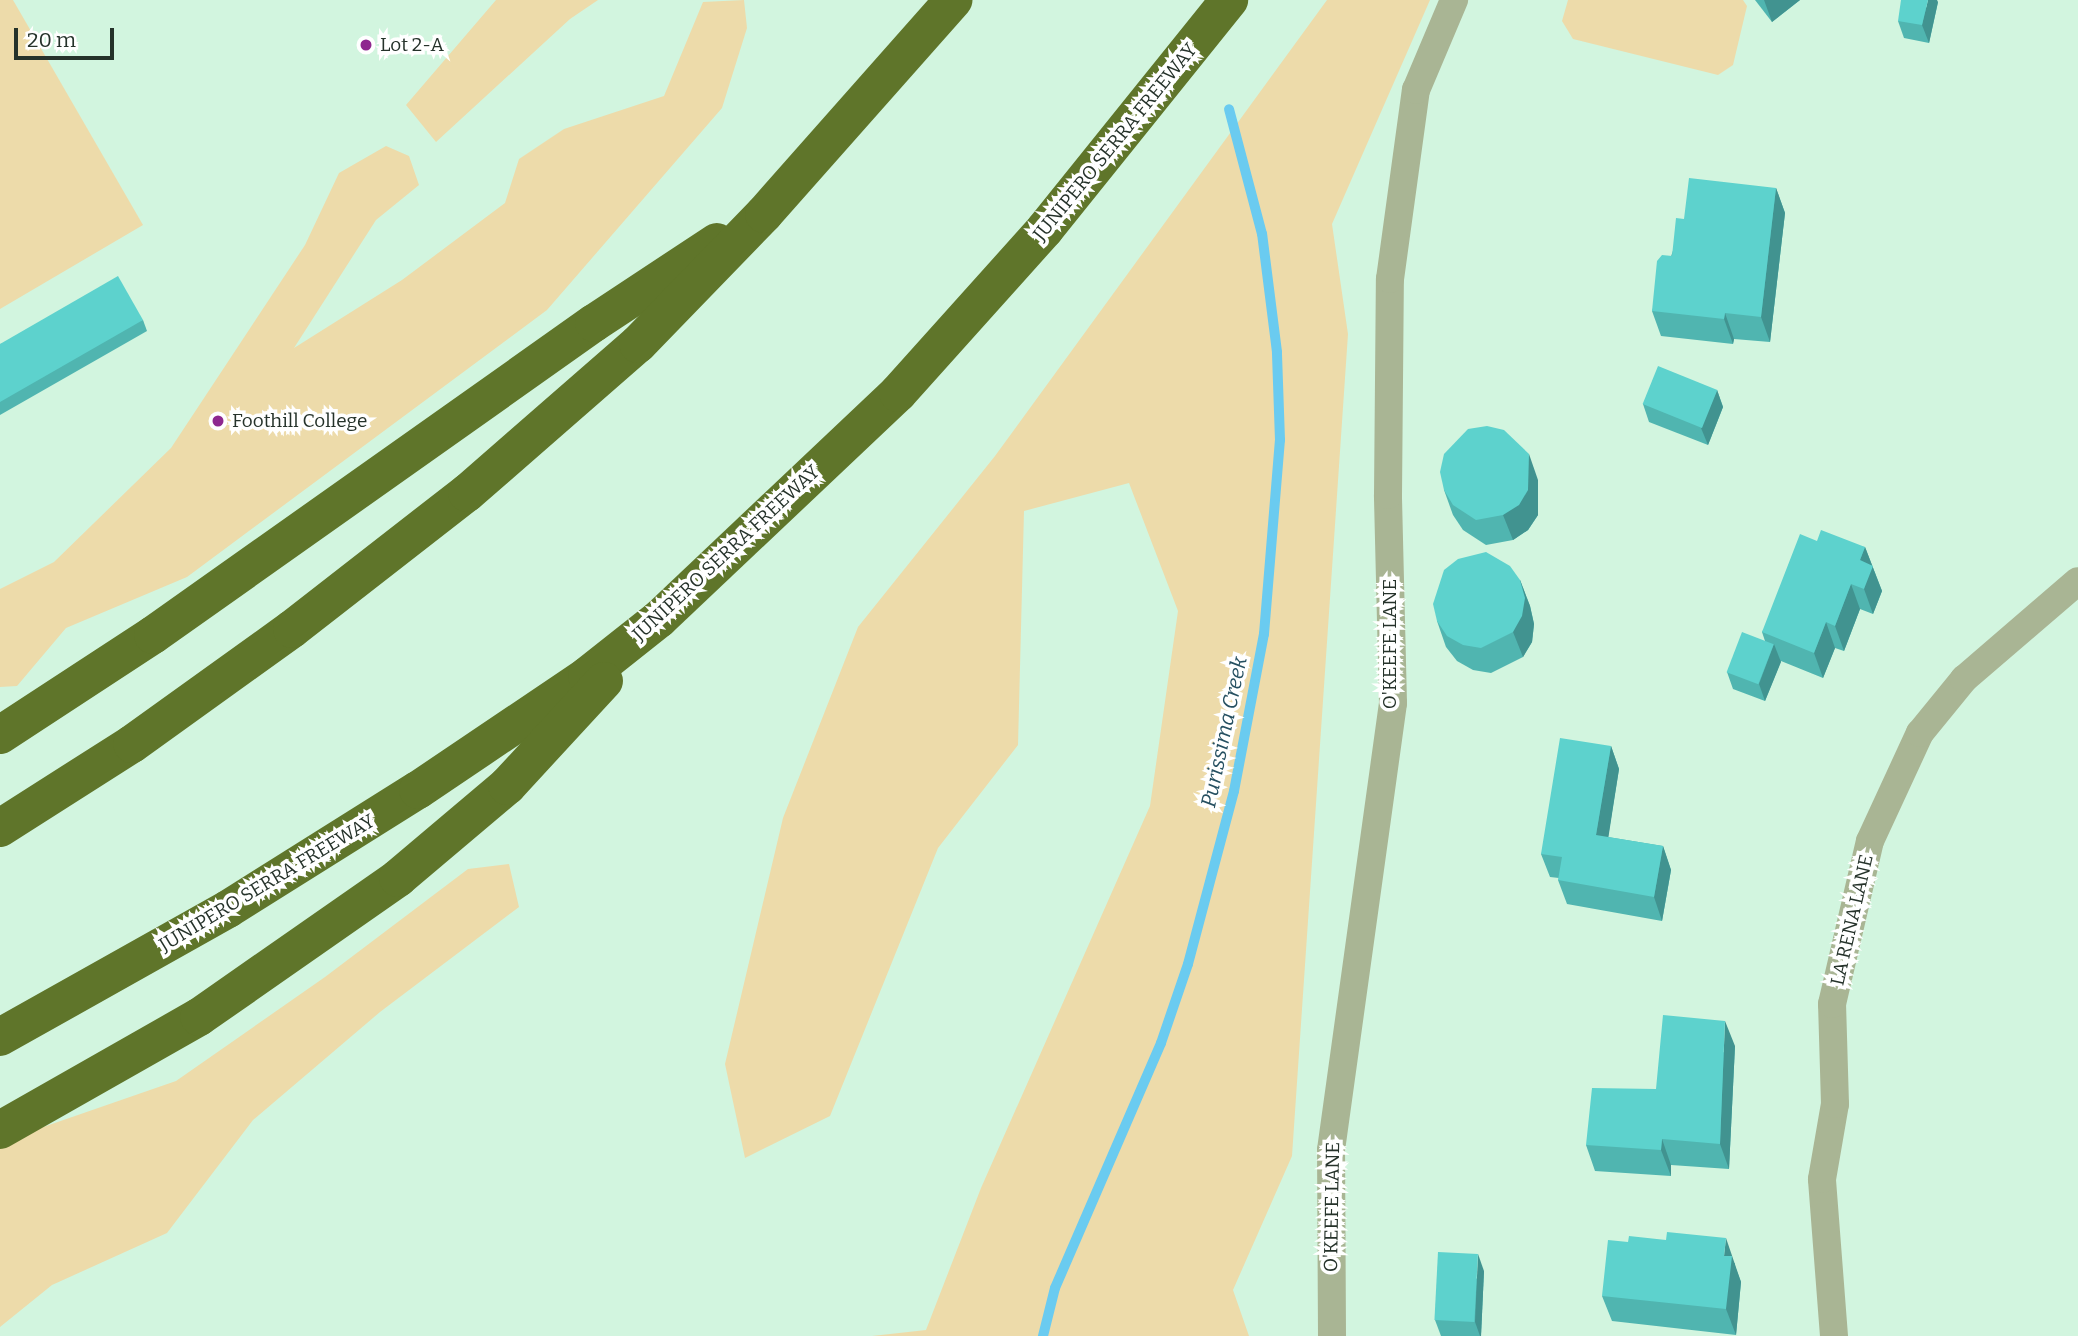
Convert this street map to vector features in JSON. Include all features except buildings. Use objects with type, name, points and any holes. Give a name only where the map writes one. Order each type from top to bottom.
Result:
[{"type":"highway","points":[[0,828],[132,744],[292,629],[467,493],[638,344],[764,214],[912,51],[953,0]]},
{"type":"highway","name":"JUNIPERO SERRA FREEWAY","points":[[0,1037],[228,909],[418,790],[587,676],[659,618],[898,393],[1054,219],[1229,0]]},
{"type":"highway","points":[[0,735],[153,635],[594,323],[764,214]]},
{"type":"highway","points":[[4,1128],[199,1017],[398,878],[507,786],[659,618]]},
{"type":"street","name":"O'KEEFE LANE","points":[[1332,1336],[1331,1150],[1393,704],[1388,495],[1390,279],[1416,90],[1454,0]]},
{"type":"street","name":"LA RENA LANE","points":[[1834,1336],[1822,1179],[1835,1104],[1832,1004],[1870,841],[1920,733],[1964,679],[2078,581]]},
{"type":"shaded area","points":[[0,0],[13,0],[143,225],[0,309]]},
{"type":"shaded area","points":[[496,0],[598,0],[570,19],[436,142],[406,105]]},
{"type":"shaded area","points":[[744,0],[747,28],[722,108],[547,310],[187,577],[66,628],[17,686],[0,687],[0,589],[54,562],[171,448],[305,245],[339,173],[386,146],[409,156],[419,185],[376,220],[294,348],[402,280],[505,203],[519,159],[564,129],[664,96],[703,2]]},
{"type":"shaded area","points":[[1327,0],[1430,0],[1332,224],[1348,334],[1292,1156],[1233,1290],[1249,1336],[872,1336],[926,1330],[981,1188],[1150,806],[1178,611],[1129,483],[1024,511],[1018,745],[938,848],[830,1116],[745,1158],[725,1064],[783,818],[858,627],[995,456]]},
{"type":"shaded area","points":[[1568,0],[1743,0],[1747,6],[1733,65],[1718,75],[1573,39],[1562,21]]},
{"type":"shaded area","points":[[509,864],[519,907],[380,1012],[253,1120],[167,1233],[52,1285],[0,1327],[0,1142],[176,1081],[325,977],[468,869]]},
{"type":"waterway","name":"Purissima Creek","points":[[1043,1336],[1055,1288],[1161,1043],[1188,964],[1234,791],[1264,634],[1280,440],[1277,352],[1262,234],[1229,109]]},
{"type":"place","name":"Lot 2-A","points":[[366,45]]},
{"type":"place","name":"Foothill College","points":[[218,421]]}]
